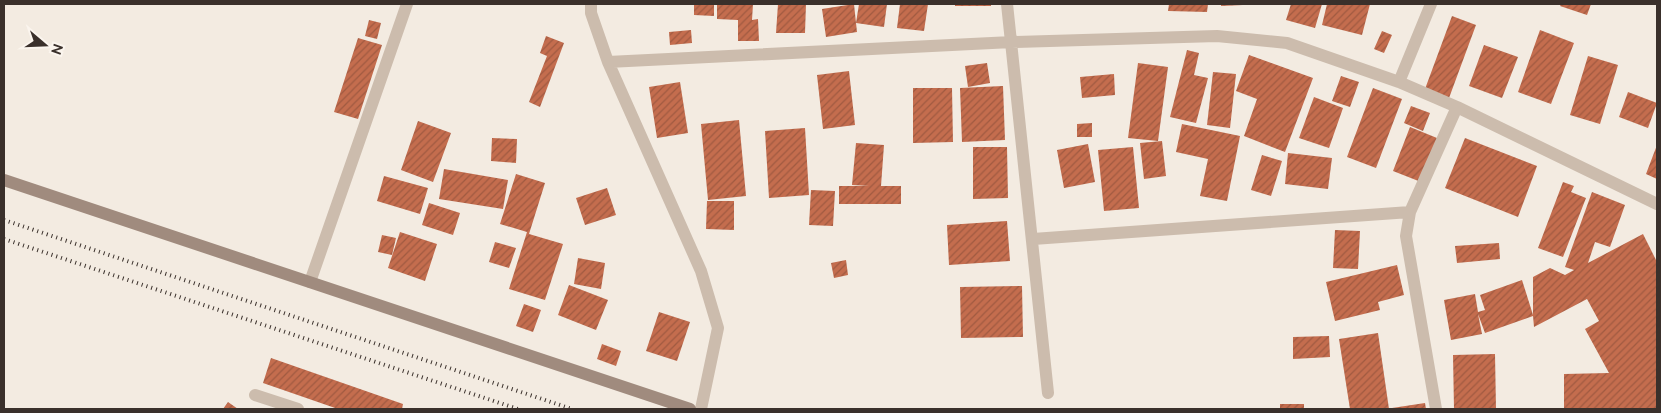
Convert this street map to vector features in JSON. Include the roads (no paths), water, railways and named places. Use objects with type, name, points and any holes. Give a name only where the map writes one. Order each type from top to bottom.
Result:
[{"type":"main road","points":[[4,180],[690,409]]},
{"type":"street","points":[[310,282],[407,4]]},
{"type":"street","points":[[591,4],[591,13],[608,62],[700,272],[718,328],[701,409]]},
{"type":"street","points":[[1007,4],[1048,393]]},
{"type":"street","points":[[1399,82],[1432,4]]},
{"type":"street","points":[[608,62],[1012,42],[1217,36],[1287,43],[1399,82],[1457,107],[1657,204]]},
{"type":"street","points":[[1436,409],[1406,236],[1410,212],[1457,107]]},
{"type":"street","points":[[1033,239],[1410,212]]},
{"type":"street","points":[[256,395],[298,409]]},
{"type":"railway","points":[[4,220],[572,409]]},
{"type":"railway","points":[[4,239],[518,409]]}]
